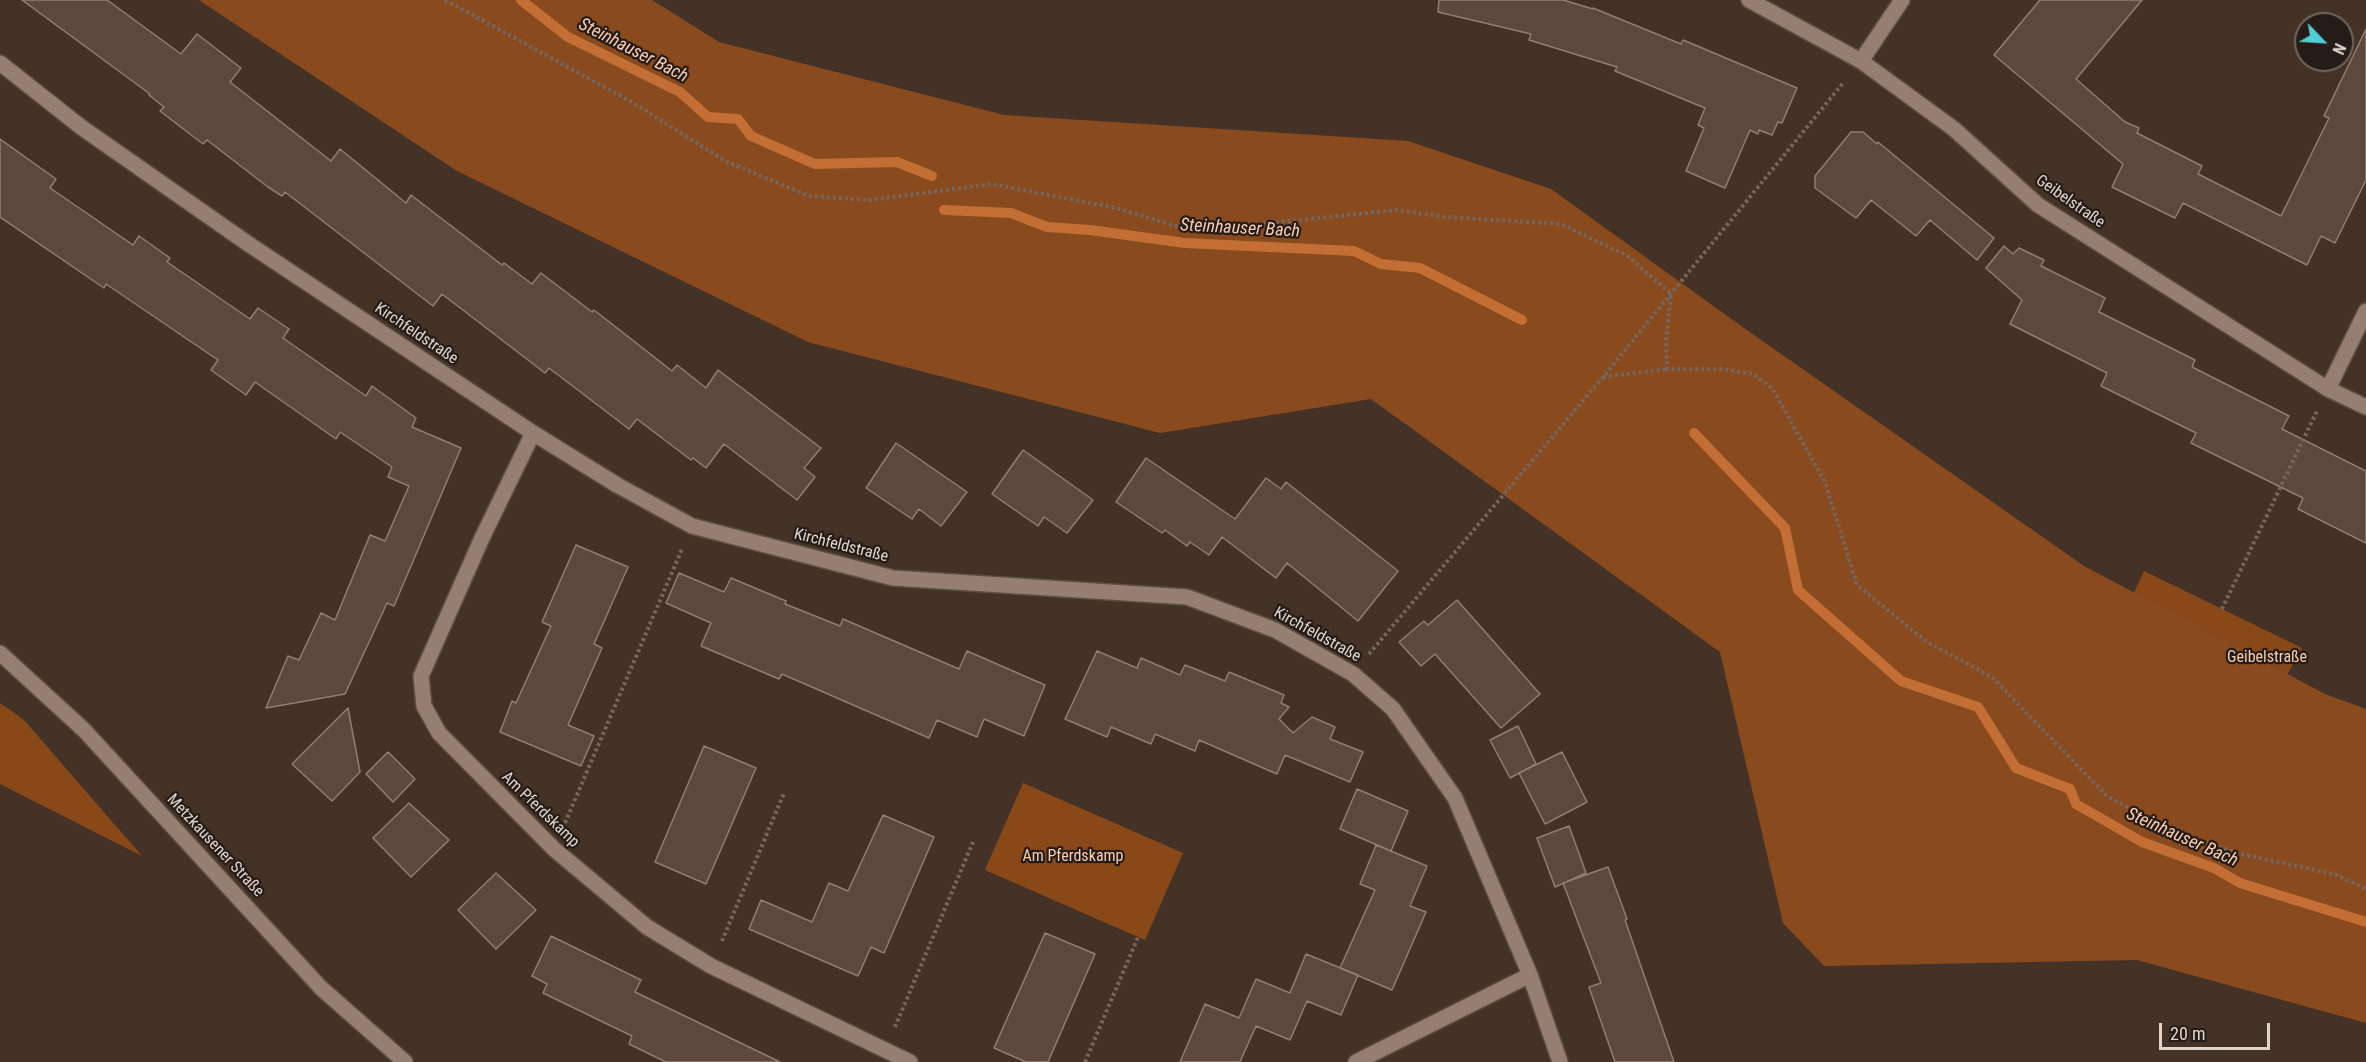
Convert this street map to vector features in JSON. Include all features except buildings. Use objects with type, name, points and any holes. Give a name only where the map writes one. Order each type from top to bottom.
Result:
[{"type":"street","name":"Geibelstraße","points":[[1749,0],[1861,61],[1954,129],[2038,205],[2328,389],[2366,407]]},
{"type":"street","points":[[1861,61],[1902,0]]},
{"type":"street","name":"Kirchfeldstraße","points":[[0,63],[81,126],[237,236],[533,433],[616,485],[692,526],[892,578],[1187,597],[1275,630],[1353,674],[1393,709],[1455,798],[1530,975],[1560,1062]]},
{"type":"street","points":[[2328,389],[2366,311]]},
{"type":"street","name":"Am Pferdskamp","points":[[533,433],[482,538],[421,676],[424,706],[439,733],[554,849],[647,927],[711,966],[910,1062]]},
{"type":"street","name":"Metzkausener Straße","points":[[0,653],[84,730],[321,988],[405,1062]]},
{"type":"street","points":[[1356,1062],[1530,975]]},
{"type":"path","points":[[446,0],[632,102],[725,161],[809,196],[871,200],[992,184],[1116,208],[1192,231],[1396,210],[1447,218],[1561,224],[1628,256],[1671,294]]},
{"type":"path","points":[[1353,674],[1604,377],[1861,61]]},
{"type":"path","points":[[1667,369],[1666,342],[1671,294]]},
{"type":"path","points":[[1604,377],[1667,369],[1722,369],[1754,374],[1772,388],[1825,482],[1857,585],[1926,642],[1992,677],[2107,796],[2175,833],[2241,854],[2334,874],[2366,889]]},
{"type":"path","points":[[2222,609],[2328,389]]},
{"type":"path","points":[[554,849],[692,526]]},
{"type":"path","points":[[711,966],[784,793]]},
{"type":"path","points":[[885,1050],[973,842]]},
{"type":"path","points":[[1084,1062],[1138,937]]},
{"type":"green space","name":"Geibelstraße","points":[[2144,571],[2302,648],[2278,691],[2125,612]]},
{"type":"green space","points":[[0,703],[24,720],[142,856],[0,784]]},
{"type":"green space","name":"Am Pferdskamp","points":[[1023,783],[1183,853],[1145,940],[985,870]]},
{"type":"shaded area","points":[[199,0],[652,0],[719,42],[1004,115],[1408,141],[1551,189],[1744,328],[2084,566],[2325,694],[2366,709],[2366,1023],[2137,960],[1824,966],[1783,923],[1720,652],[1371,399],[1160,433],[808,342],[457,171]]},
{"type":"waterway","name":"Steinhauser Bach","points":[[521,0],[568,37],[680,92],[708,117],[738,119],[751,136],[815,164],[897,162],[932,176]]},
{"type":"waterway","name":"Steinhauser Bach","points":[[944,210],[1011,213],[1047,227],[1090,230],[1185,243],[1354,251],[1381,264],[1420,268],[1522,320]]},
{"type":"waterway","name":"Steinhauser Bach","points":[[1694,433],[1785,528],[1798,590],[1901,681],[1978,707],[2016,768],[2070,789],[2076,804],[2142,842],[2214,868],[2240,883],[2366,922]]}]
